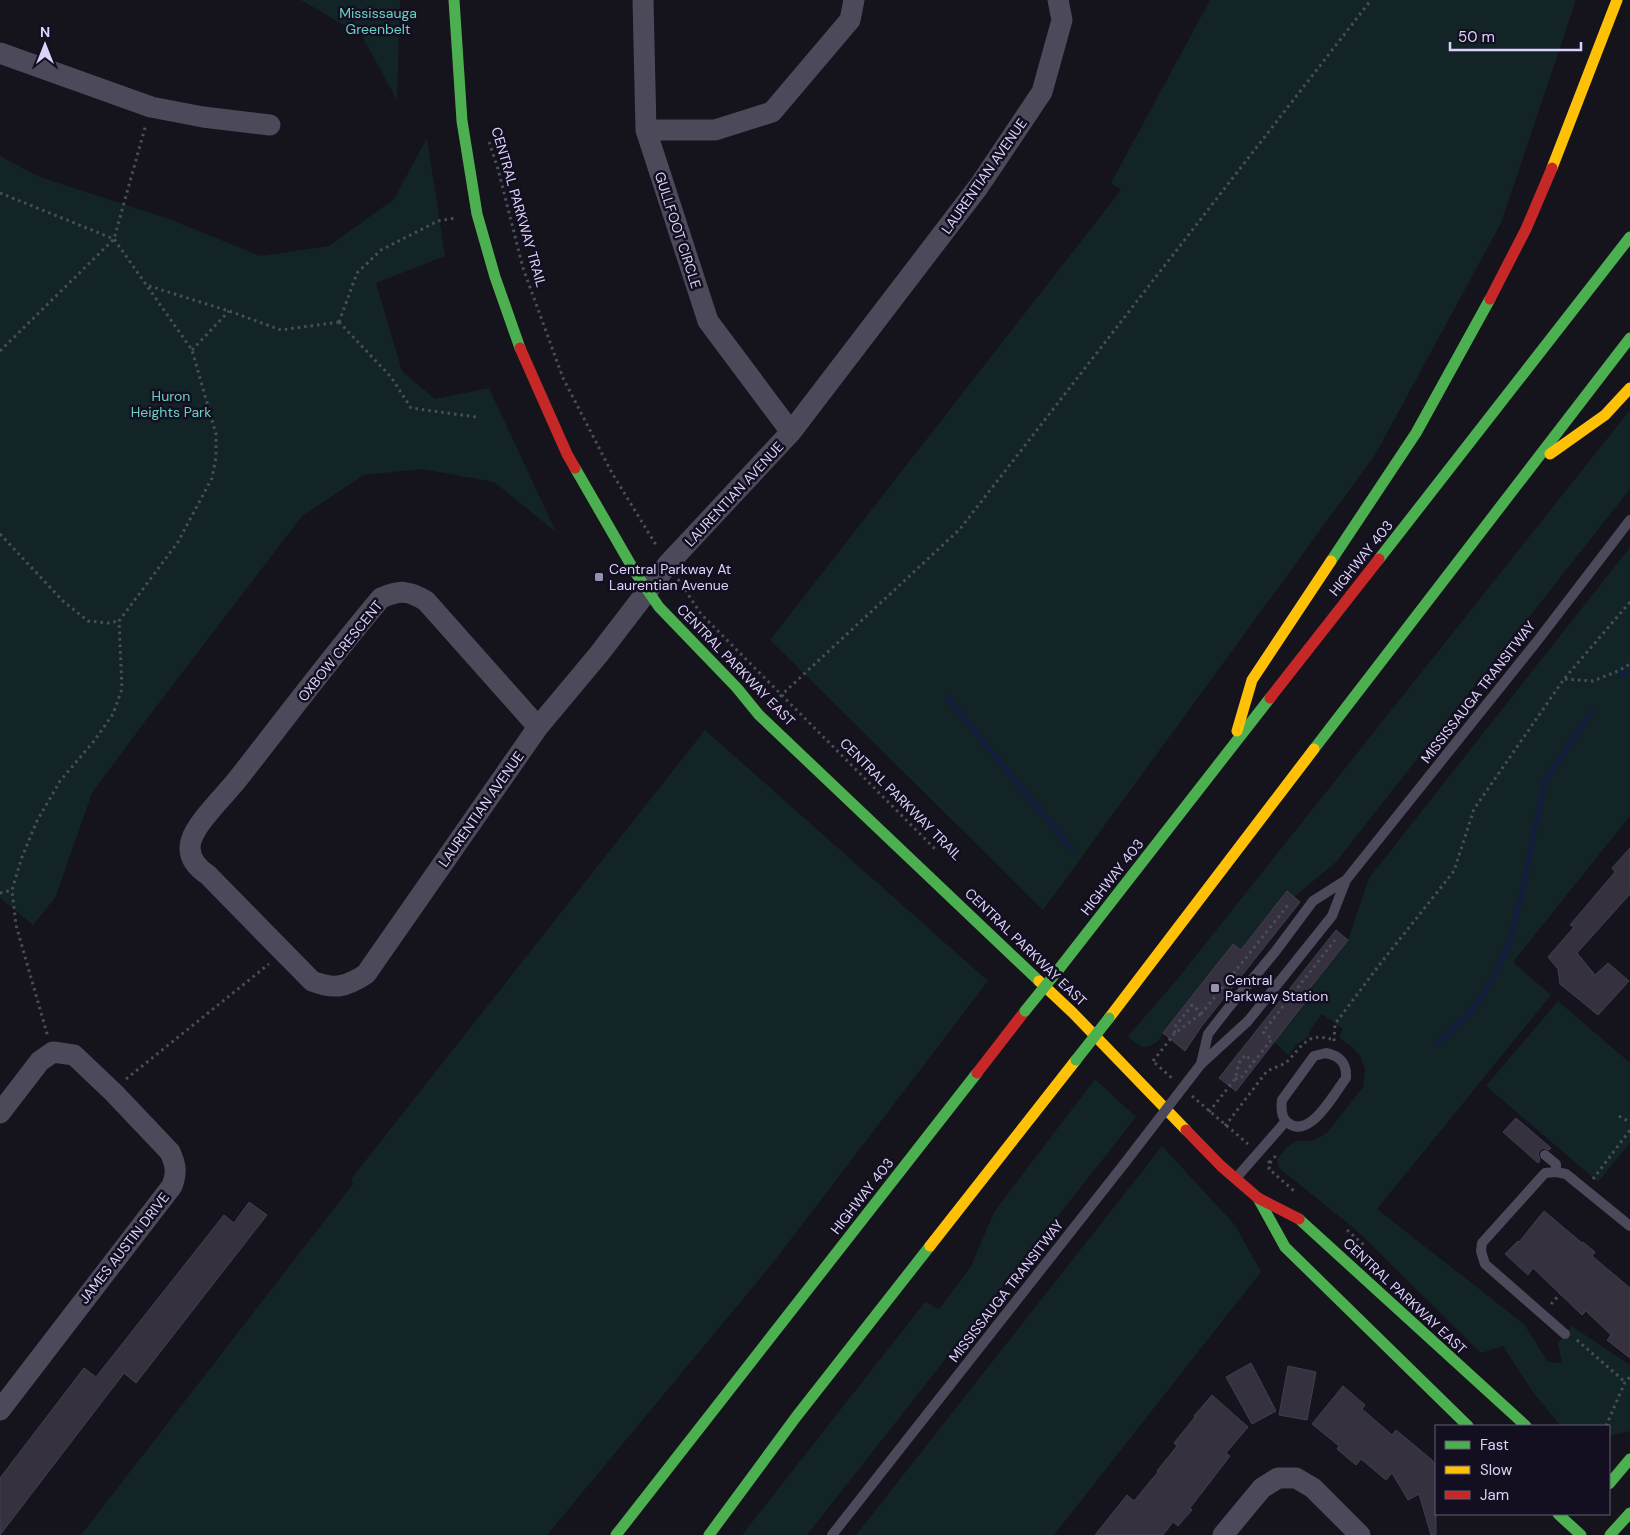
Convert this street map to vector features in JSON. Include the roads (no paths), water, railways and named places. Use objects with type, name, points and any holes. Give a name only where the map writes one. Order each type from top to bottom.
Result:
[{"type":"main road","name":"CENTRAL PARKWAY EAST","points":[[454,0],[462,122],[477,214],[495,276],[518,343],[567,454],[635,572],[659,607],[737,688],[759,715],[1073,1013],[1235,1178],[1258,1198],[1302,1221],[1525,1425]]},
{"type":"main road","points":[[1232,747],[1252,680],[1365,512],[1416,432],[1462,352],[1526,229],[1554,164],[1617,0]]},
{"type":"main road","name":"HIGHWAY 403","points":[[616,1535],[1630,237]]},
{"type":"main road","points":[[709,1535],[796,1417],[1109,1018],[1526,470],[1630,338]]},
{"type":"main road","points":[[1526,470],[1605,415],[1630,388]]},
{"type":"main road","name":"CENTRAL PARKWAY EAST","points":[[1258,1198],[1285,1247],[1467,1425]]},
{"type":"main road","points":[[1610,1483],[1630,1459]]},
{"type":"main road","points":[[1610,1535],[1628,1518],[1614,1508]]},
{"type":"main road","points":[[1559,1515],[1574,1529]]},
{"type":"street","name":"GULLFOOT CIRCLE","points":[[643,0],[646,130],[708,321],[791,432]]},
{"type":"street","points":[[646,130],[715,130],[772,112],[850,20],[854,0]]},
{"type":"street","name":"LAURENTIAN AVENUE","points":[[208,875],[312,981],[324,986],[337,987],[352,983],[366,974],[538,727],[668,564],[791,432],[979,186],[1042,92],[1062,20],[1058,0]]},
{"type":"street","points":[[0,53],[152,107],[270,125]]},
{"type":"street","name":"OXBOW CRESCENT","points":[[208,875],[199,869],[191,857],[190,843],[194,831],[227,793],[381,598],[396,592],[414,594],[426,601],[538,727]]},
{"type":"street","name":"JAMES AUSTIN DRIVE","points":[[0,1113],[40,1061],[52,1052],[74,1055],[114,1093],[170,1152],[175,1163],[176,1174],[172,1186],[0,1410]]},
{"type":"street","points":[[1223,1535],[1262,1488],[1278,1478],[1296,1478],[1313,1488],[1360,1534]]},
{"type":"lane","name":"MISSISSAUGA TRANSITWAY","points":[[832,1535],[1201,1064],[1248,1021],[1332,916],[1346,880],[1538,640],[1630,520]]},
{"type":"lane","name":"MISSISSAUGA TRANSITWAY","points":[[1201,1064],[1208,1034],[1229,1007],[1275,952],[1313,901],[1346,880]]},
{"type":"lane","points":[[1326,1053],[1333,1054],[1344,1062],[1346,1078],[1315,1120],[1304,1126],[1293,1126],[1286,1121],[1281,1107],[1282,1100],[1314,1056],[1326,1053]]},
{"type":"lane","points":[[1235,1178],[1286,1121]]},
{"type":"lane","points":[[1544,1155],[1556,1164],[1556,1172]]},
{"type":"lane","points":[[1565,1334],[1485,1264],[1481,1251],[1482,1243],[1545,1173],[1556,1172],[1566,1174],[1630,1226]]},
{"type":"waterway","points":[[1621,675],[1630,671]]},
{"type":"waterway","points":[[947,698],[1072,849]]},
{"type":"waterway","points":[[1438,1042],[1469,1014],[1490,983],[1508,947],[1521,897],[1545,780],[1593,711]]},
{"type":"place","name":"Central Parkway At Laurentian Avenue","points":[[599,577]]},
{"type":"place","name":"Central Parkway Station","points":[[1215,988]]},
{"type":"park label","name":"Mississauga Greenbelt","points":[[378,22]]},
{"type":"park label","name":"Huron Heights Park","points":[[171,404]]}]
